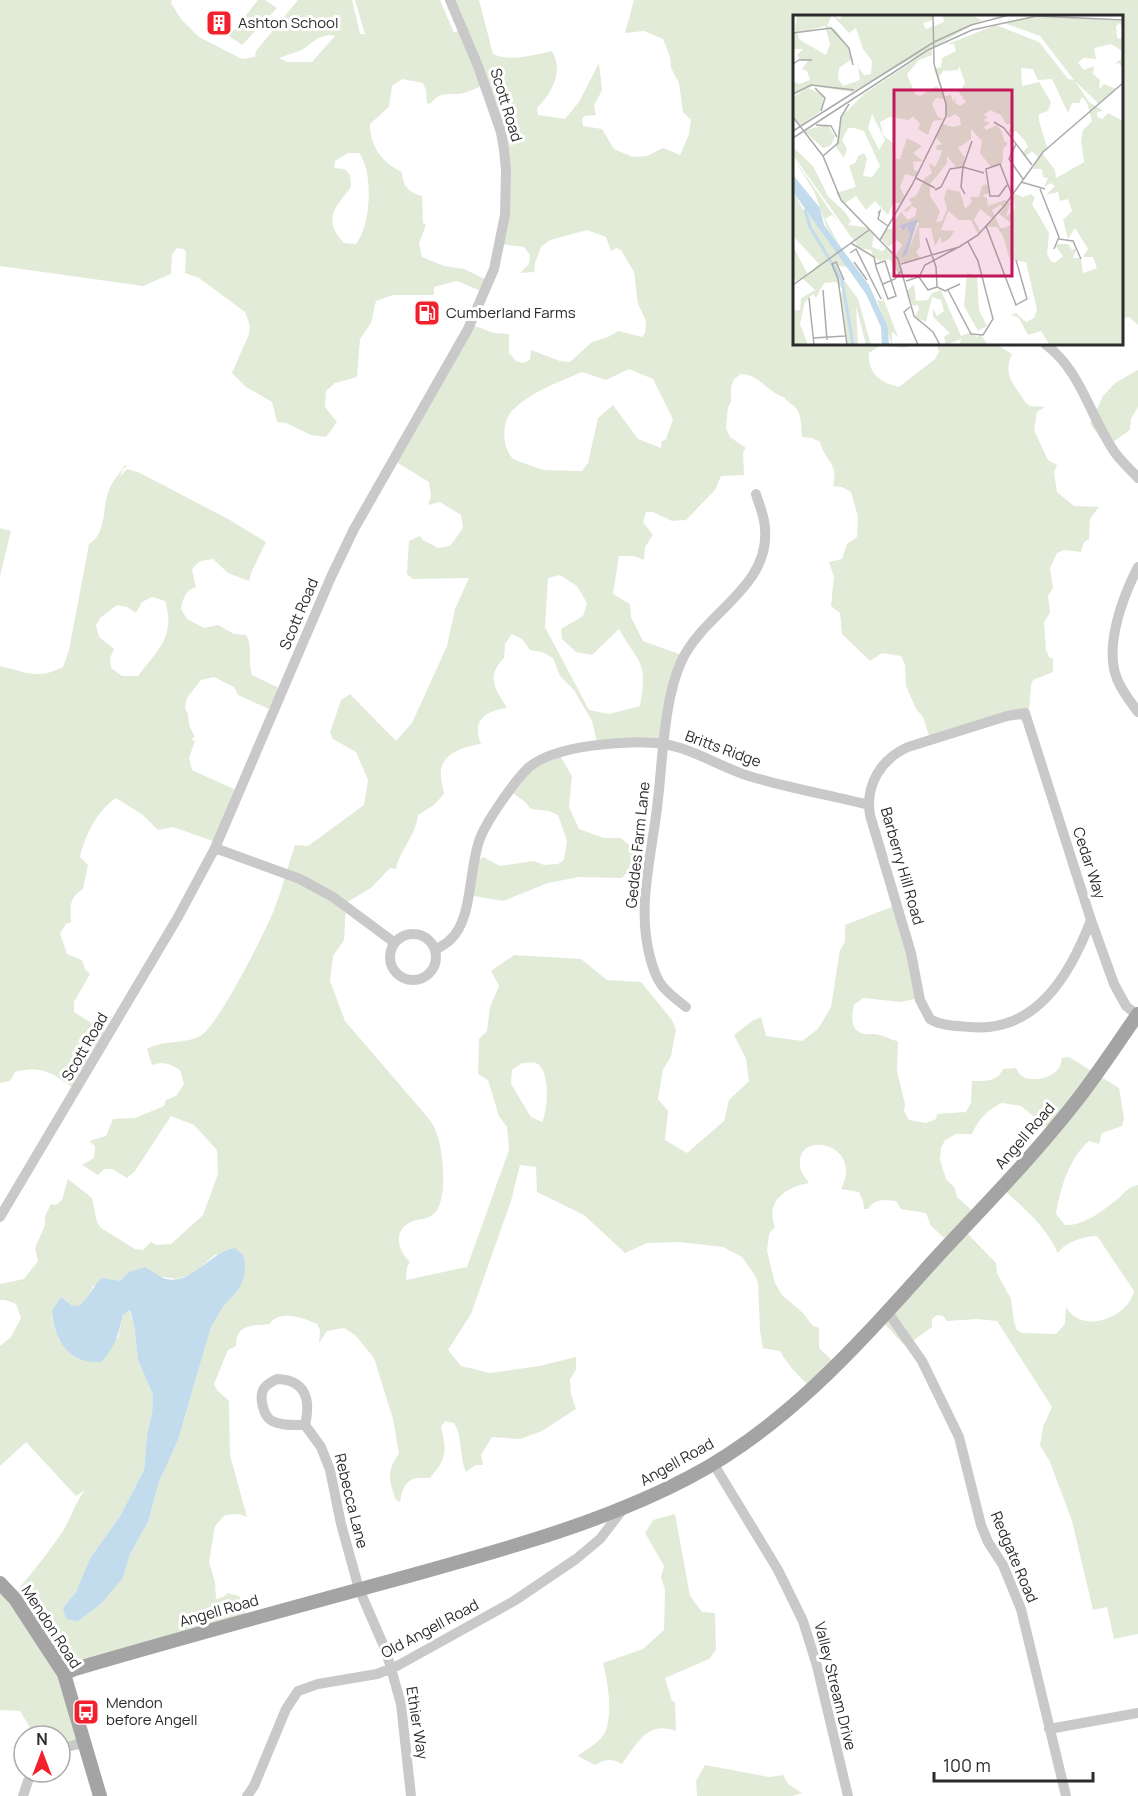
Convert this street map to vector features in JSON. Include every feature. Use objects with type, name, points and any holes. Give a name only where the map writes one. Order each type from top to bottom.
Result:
[{"type":"main road","name":"Angell Road","points":[[64,1674],[148,1647],[520,1544],[623,1509],[690,1477],[806,1395],[855,1347],[1074,1105],[1138,1015]]},
{"type":"main road","name":"Mendon Road","points":[[0,1583],[15,1599],[64,1674],[100,1796]]},
{"type":"street","name":"Scott Road","points":[[0,1217],[166,937],[215,848],[340,558],[374,490],[468,329],[488,285],[496,262],[505,215],[506,170],[501,132],[478,66],[450,0]]},
{"type":"street","points":[[1046,345],[1065,362],[1116,454],[1138,478]]},
{"type":"street","name":"Geddes Farm Lane","points":[[686,1007],[663,990],[650,956],[646,933],[646,888],[663,744],[670,699],[682,658],[704,626],[737,597],[753,576],[760,559],[766,531],[756,494]]},
{"type":"street","points":[[1138,567],[1120,612],[1113,649],[1116,678],[1138,712]]},
{"type":"street","name":"Barberry Hill Road","points":[[1025,713],[1007,716],[894,754],[885,762],[872,786],[868,805],[873,828],[911,953],[920,1000],[930,1019],[943,1024],[981,1028],[998,1027],[1015,1021],[1032,1011],[1053,991],[1083,940],[1091,920]]},
{"type":"street","name":"Cedar Way","points":[[1025,713],[1091,920],[1114,984],[1126,1006],[1138,1015]]},
{"type":"street","name":"Britts Ridge","points":[[395,943],[391,953],[391,963],[396,972],[404,978],[415,980],[425,977],[432,970],[436,960],[435,950],[451,939],[465,914],[472,862],[481,836],[507,795],[528,768],[541,759],[588,746],[663,744],[703,756],[747,775],[832,798],[868,805]]},
{"type":"street","points":[[215,848],[300,879],[333,897],[395,943],[412,934],[422,936],[435,950]]},
{"type":"street","name":"Redgate Road","points":[[887,1311],[922,1361],[959,1437],[981,1525],[988,1542],[1003,1566],[1021,1609],[1066,1796]]},
{"type":"street","points":[[277,1379],[299,1384],[308,1406],[305,1425],[281,1424],[271,1420],[262,1403],[265,1386],[277,1379]]},
{"type":"street","name":"Rebecca Lane","points":[[305,1425],[321,1447],[330,1470],[341,1524],[359,1589]]},
{"type":"street","name":"Valley Stream Drive","points":[[714,1462],[778,1570],[803,1621],[817,1666],[848,1796]]},
{"type":"street","name":"Old Angell Road","points":[[247,1796],[254,1786],[286,1709],[298,1691],[318,1684],[368,1676],[390,1669],[514,1601],[576,1559],[600,1539],[623,1509]]},
{"type":"street","name":"Ethier Way","points":[[359,1589],[380,1634],[401,1704],[411,1796]]},
{"type":"street","points":[[1049,1729],[1138,1713]]},
{"type":"street","points":[[72,1746],[85,1742]]},
{"type":"green space","points":[[0,0],[172,0],[171,3],[181,19],[199,37],[242,59],[255,57],[256,51],[298,0],[352,0],[360,34],[365,34],[355,0],[440,0],[454,33],[462,28],[450,0],[479,0],[493,54],[514,58],[552,51],[557,67],[555,82],[537,108],[538,115],[565,119],[579,102],[599,63],[602,90],[594,106],[596,115],[584,116],[583,126],[602,129],[614,149],[633,157],[647,156],[663,148],[680,155],[689,134],[691,120],[683,112],[679,83],[671,68],[670,57],[663,39],[644,31],[625,33],[634,0],[1138,0],[1138,325],[1129,317],[1123,318],[1123,15],[793,15],[793,345],[881,345],[869,353],[870,366],[881,380],[899,387],[935,359],[939,352],[937,345],[998,345],[1012,354],[1008,368],[1009,374],[1026,403],[1030,406],[1045,407],[1037,412],[1034,430],[1048,460],[1057,465],[1054,473],[1057,492],[1074,506],[1099,507],[1090,519],[1089,539],[1084,542],[1081,552],[1064,550],[1057,553],[1050,568],[1053,588],[1048,596],[1050,613],[1044,622],[1046,650],[1049,657],[1053,659],[1053,672],[1033,680],[1028,722],[1011,718],[931,742],[923,717],[916,709],[906,686],[905,665],[901,656],[882,653],[870,661],[842,634],[840,613],[831,606],[834,577],[829,562],[842,559],[847,544],[857,537],[858,517],[851,492],[842,487],[833,486],[833,467],[820,442],[802,437],[800,417],[795,407],[758,380],[741,374],[734,379],[731,388],[726,428],[730,437],[746,448],[743,452],[744,475],[721,476],[715,490],[686,520],[672,521],[653,512],[646,512],[643,522],[653,535],[645,547],[644,560],[633,556],[619,556],[613,594],[630,604],[631,617],[643,641],[682,655],[664,745],[598,747],[592,721],[574,690],[560,676],[553,658],[542,652],[530,650],[522,639],[512,634],[505,644],[504,658],[498,665],[494,677],[496,689],[507,708],[487,714],[482,718],[478,729],[481,744],[469,746],[451,754],[443,763],[441,778],[444,794],[434,805],[418,815],[414,830],[396,869],[390,868],[371,888],[346,903],[344,940],[333,956],[330,981],[345,1021],[429,1119],[438,1137],[443,1182],[437,1210],[427,1218],[409,1223],[400,1232],[400,1248],[410,1262],[407,1267],[406,1280],[467,1267],[509,1150],[507,1127],[499,1116],[488,1080],[478,1074],[479,1039],[487,1031],[490,1007],[499,986],[491,971],[514,955],[581,959],[607,980],[641,982],[672,1020],[676,1030],[671,1056],[663,1070],[658,1099],[668,1111],[665,1140],[687,1153],[724,1121],[729,1100],[749,1081],[746,1059],[734,1035],[761,1017],[766,1036],[802,1041],[818,1029],[831,1007],[840,950],[845,942],[845,925],[894,906],[918,998],[901,1002],[863,998],[854,1005],[852,1018],[859,1032],[877,1034],[898,1041],[897,1071],[905,1104],[904,1111],[909,1120],[926,1123],[936,1119],[937,1114],[966,1112],[971,1103],[972,1081],[990,1080],[1003,1069],[1016,1068],[1026,1078],[1042,1078],[1056,1072],[1062,1058],[1069,1057],[1119,1088],[1124,1118],[1122,1126],[1102,1133],[1099,1144],[1089,1141],[1076,1156],[1066,1174],[1056,1214],[1065,1225],[1085,1221],[1138,1185],[1138,1634],[1114,1639],[1107,1607],[1093,1610],[1072,1521],[1050,1462],[1040,1445],[1043,1427],[1052,1407],[997,1321],[977,1319],[947,1321],[943,1316],[937,1315],[932,1319],[932,1327],[907,1345],[904,1345],[883,1322],[951,1244],[931,1226],[926,1213],[901,1209],[896,1201],[887,1200],[877,1201],[868,1209],[864,1209],[859,1192],[841,1189],[846,1173],[844,1161],[828,1146],[817,1145],[801,1154],[800,1168],[809,1183],[785,1192],[775,1203],[773,1218],[775,1227],[769,1234],[767,1251],[775,1283],[782,1295],[803,1313],[813,1326],[819,1328],[819,1348],[838,1366],[813,1390],[791,1367],[780,1351],[763,1348],[758,1283],[742,1257],[723,1247],[679,1242],[647,1243],[625,1253],[584,1215],[537,1192],[536,1167],[520,1165],[511,1201],[471,1314],[448,1350],[461,1366],[490,1373],[539,1366],[576,1357],[576,1370],[570,1379],[571,1394],[576,1409],[542,1431],[520,1439],[492,1437],[481,1455],[483,1465],[476,1465],[466,1472],[457,1428],[454,1423],[445,1421],[441,1427],[445,1449],[443,1460],[430,1478],[417,1478],[409,1482],[403,1489],[400,1502],[396,1500],[390,1482],[390,1471],[399,1454],[393,1419],[374,1358],[355,1335],[344,1328],[327,1331],[319,1343],[320,1330],[317,1324],[292,1316],[279,1317],[270,1324],[242,1329],[236,1346],[228,1350],[214,1384],[229,1401],[230,1455],[247,1517],[239,1514],[225,1515],[215,1526],[209,1562],[215,1582],[216,1599],[228,1593],[239,1596],[249,1622],[64,1671],[85,1749],[72,1750],[72,1724],[28,1724],[20,1711],[0,1710],[0,1588],[11,1598],[63,1531],[85,1490],[76,1496],[26,1442],[0,1466],[0,1346],[11,1337],[21,1318],[16,1304],[0,1300],[0,1284],[24,1279],[38,1261],[35,1248],[45,1225],[45,1216],[51,1204],[56,1205],[62,1200],[68,1179],[92,1198],[97,1222],[101,1228],[135,1249],[143,1250],[151,1242],[157,1245],[171,1244],[203,1215],[218,1174],[217,1150],[194,1125],[171,1116],[135,1171],[127,1178],[112,1169],[104,1169],[98,1175],[82,1165],[94,1158],[95,1146],[90,1142],[106,1136],[113,1119],[135,1118],[164,1106],[166,1100],[176,1096],[184,1084],[180,1070],[167,1064],[152,1065],[147,1049],[200,1036],[208,1028],[229,998],[269,922],[295,845],[308,846],[364,805],[368,780],[356,752],[333,739],[330,733],[341,700],[350,694],[396,741],[412,723],[447,646],[455,609],[469,578],[413,579],[407,574],[409,541],[420,536],[438,548],[450,546],[463,528],[461,515],[440,502],[428,505],[431,496],[429,482],[393,460],[470,324],[494,333],[509,334],[509,353],[516,361],[523,363],[530,360],[531,350],[560,361],[570,362],[592,342],[618,331],[642,337],[645,333],[646,321],[638,304],[634,272],[621,250],[616,248],[611,251],[606,237],[587,230],[550,240],[541,247],[534,272],[520,273],[529,264],[530,255],[524,247],[500,244],[505,168],[483,85],[464,93],[438,96],[427,104],[423,83],[402,79],[392,86],[389,107],[370,124],[372,140],[378,153],[402,172],[408,188],[422,196],[423,223],[426,225],[419,243],[422,257],[444,266],[464,269],[485,279],[481,291],[457,281],[434,287],[434,295],[393,295],[376,301],[371,323],[360,339],[357,377],[335,383],[326,391],[325,407],[337,422],[326,437],[311,435],[286,423],[277,422],[272,402],[246,387],[232,373],[249,334],[250,326],[245,312],[199,278],[185,273],[186,253],[184,249],[177,248],[172,254],[171,274],[143,286],[0,266]],"holes":[[[335,36],[312,62],[287,62],[279,58],[302,50],[318,38]],[[348,153],[359,153],[364,162],[369,186],[365,225],[356,244],[344,243],[337,235],[332,220],[336,208],[351,187],[350,175],[345,169],[334,168],[335,161]],[[629,369],[653,379],[673,419],[666,439],[661,442],[661,448],[638,439],[613,405],[598,418],[588,463],[582,471],[543,470],[513,459],[509,454],[506,447],[505,426],[510,413],[522,402],[555,383],[582,372],[606,380]],[[560,575],[577,586],[587,603],[583,616],[561,629],[562,639],[576,652],[592,655],[619,629],[637,657],[642,671],[640,706],[609,714],[589,710],[545,627],[548,578]],[[522,1063],[536,1063],[544,1073],[547,1091],[546,1109],[542,1122],[531,1117],[511,1084],[512,1070]],[[1002,1103],[1021,1106],[1050,1130],[1003,1189],[1041,1226],[1058,1253],[1076,1240],[1097,1236],[1134,1291],[1130,1301],[1123,1309],[1104,1320],[1083,1320],[1073,1315],[1066,1307],[1065,1324],[1056,1334],[1022,1333],[1017,1330],[1011,1299],[997,1273],[996,1263],[965,1231],[977,1215],[957,1197],[955,1188],[946,1179],[940,1160],[941,1148],[945,1140],[956,1134],[972,1134],[980,1120]],[[216,1254],[239,1289],[223,1307],[211,1327],[178,1440],[159,1482],[148,1522],[130,1554],[123,1578],[101,1604],[78,1621],[63,1608],[76,1592],[90,1558],[119,1518],[144,1470],[153,1395],[138,1360],[134,1325],[129,1310],[123,1315],[118,1338],[59,1340],[52,1310],[61,1297],[71,1305],[79,1307],[88,1298],[93,1286],[120,1281],[129,1272],[176,1279],[193,1274]]]},
{"type":"green space","points":[[258,0],[265,0],[277,8],[242,45],[229,36]]},
{"type":"green space","points":[[881,345],[914,345],[904,348]]},
{"type":"green space","points":[[1138,370],[1138,407],[1131,419],[1130,430],[1107,446],[1090,424],[1103,396],[1115,383]]},
{"type":"green space","points":[[125,465],[127,466],[120,476],[127,469],[138,472],[230,520],[266,542],[249,581],[228,573],[213,559],[198,563],[192,570],[196,587],[187,593],[181,609],[187,619],[204,628],[218,625],[234,634],[246,635],[250,645],[252,675],[279,688],[269,709],[238,695],[234,687],[214,677],[201,680],[187,698],[185,708],[195,737],[191,739],[195,741],[189,758],[192,770],[236,790],[213,841],[173,827],[158,830],[143,815],[116,798],[98,817],[85,840],[80,857],[88,865],[83,889],[71,903],[71,922],[66,924],[60,933],[67,954],[82,960],[85,969],[90,974],[74,1002],[74,1012],[107,1033],[76,1090],[54,1075],[33,1069],[15,1072],[10,1081],[0,1083],[0,666],[38,674],[63,667],[69,650],[89,544],[99,534],[109,490]],"holes":[[[152,597],[165,601],[168,624],[163,642],[138,676],[122,676],[111,668],[110,658],[114,649],[99,637],[96,625],[100,618],[117,605],[127,607],[136,613],[142,602]]]},
{"type":"green space","points":[[0,528],[11,531],[0,576]]},
{"type":"green space","points":[[559,754],[572,776],[569,807],[579,829],[604,838],[621,838],[641,856],[639,860],[622,878],[579,877],[548,883],[503,901],[468,895],[472,866],[483,857],[500,866],[534,861],[544,865],[558,864],[564,860],[567,841],[558,815],[549,811],[531,809],[513,793],[526,773]]},
{"type":"green space","points":[[675,1514],[690,1596],[702,1612],[715,1613],[716,1650],[709,1659],[665,1678],[672,1701],[675,1702],[676,1731],[666,1728],[650,1731],[638,1742],[622,1764],[608,1760],[595,1765],[578,1756],[601,1738],[608,1723],[608,1691],[603,1663],[643,1649],[664,1630],[665,1590],[661,1577],[664,1566],[645,1533],[653,1520]]},
{"type":"green space","points":[[705,1765],[769,1777],[783,1775],[788,1784],[802,1793],[792,1796],[697,1796],[696,1781]]},
{"type":"water","points":[[235,1248],[243,1255],[244,1277],[239,1289],[223,1307],[211,1327],[178,1440],[159,1482],[148,1522],[130,1554],[123,1578],[101,1604],[78,1621],[66,1619],[63,1608],[76,1592],[90,1558],[119,1518],[144,1470],[153,1395],[138,1360],[130,1310],[123,1315],[120,1329],[110,1351],[101,1362],[90,1362],[80,1359],[65,1348],[56,1331],[52,1310],[61,1297],[71,1305],[79,1306],[102,1278],[120,1281],[129,1272],[145,1267],[161,1277],[171,1280],[180,1279],[216,1256]]},
{"type":"place","name":"Ashton School","points":[[219,23]]},
{"type":"place","name":"Cumberland Farms","points":[[427,313]]},
{"type":"place","name":"Mendon before Angell","points":[[86,1712]]}]
